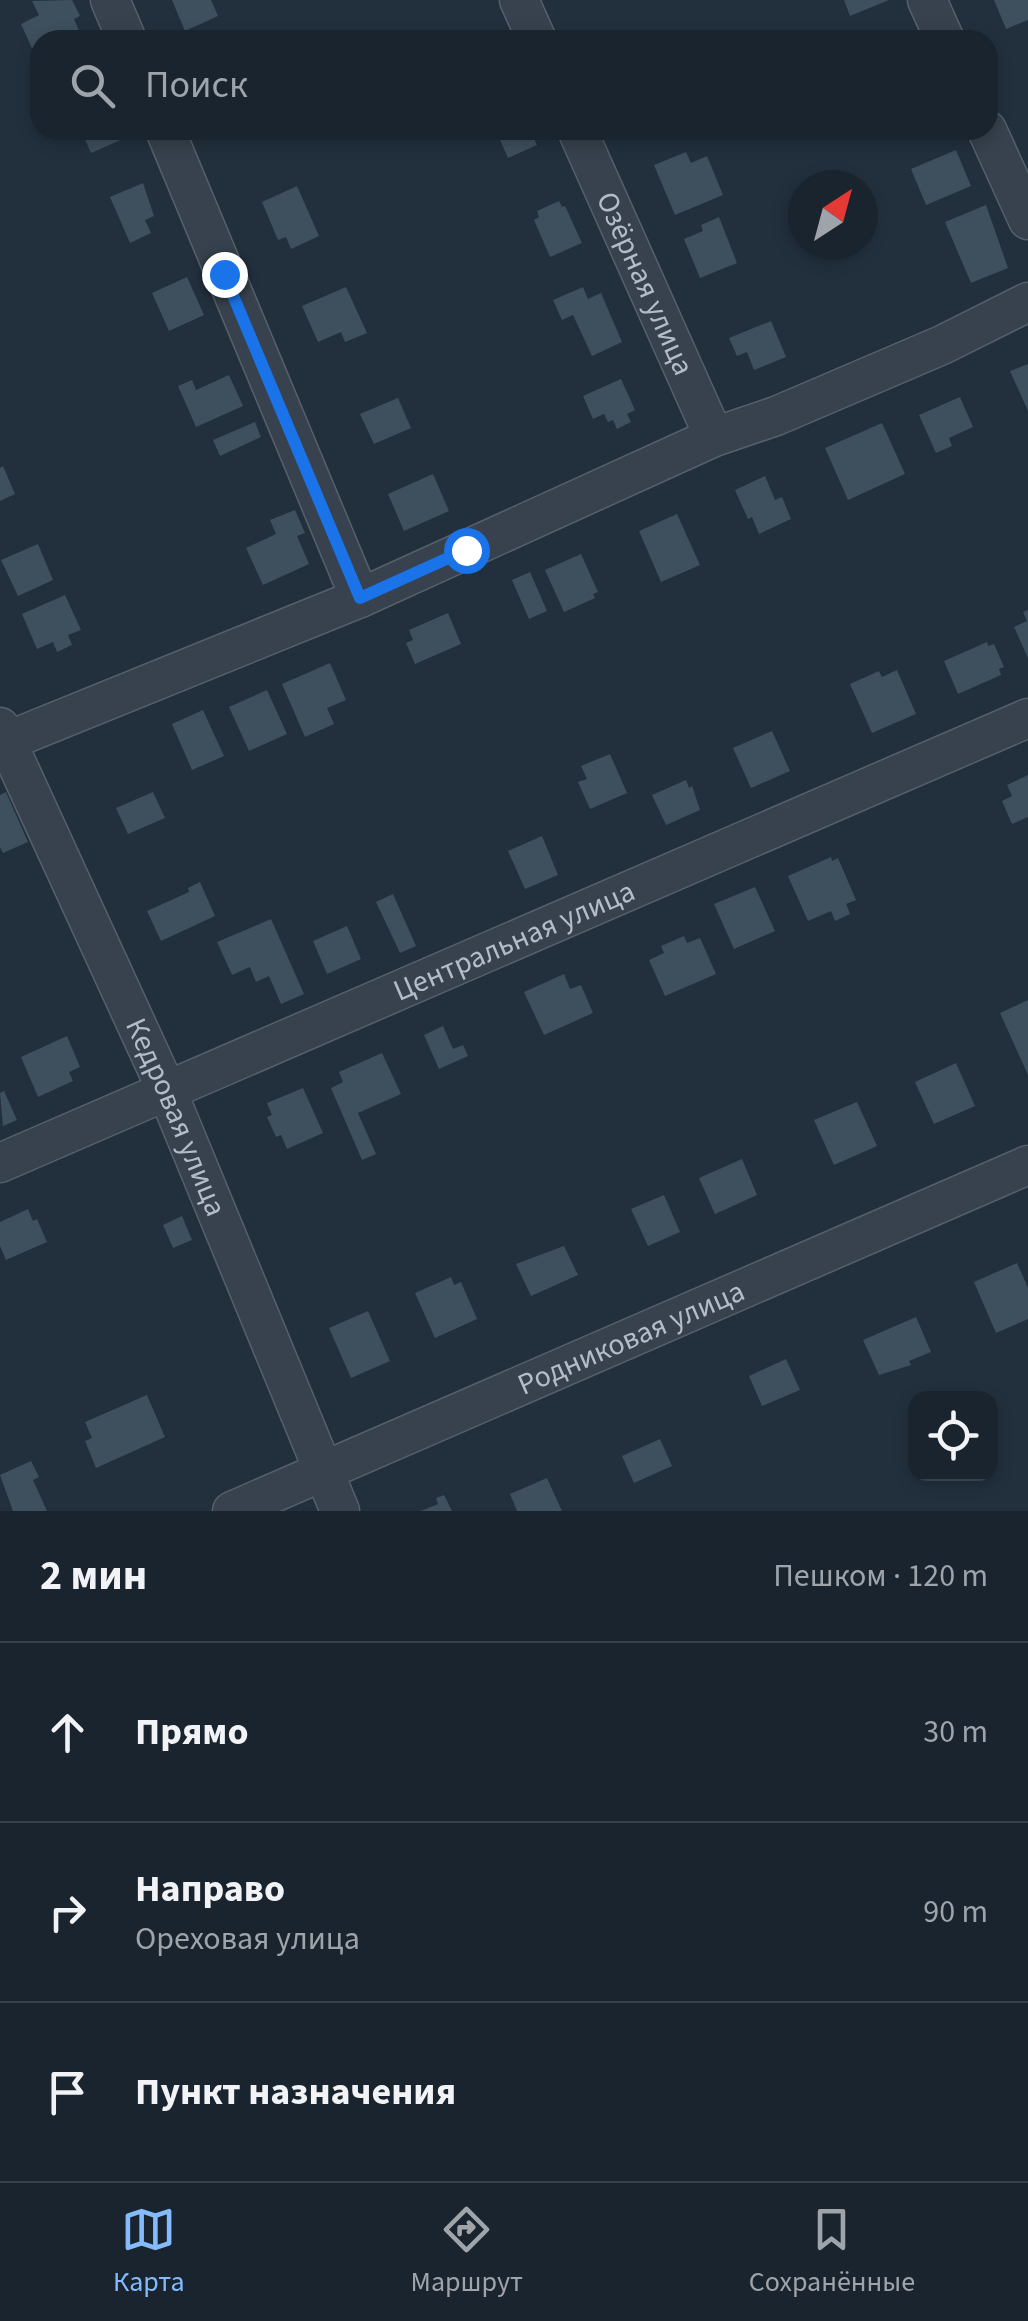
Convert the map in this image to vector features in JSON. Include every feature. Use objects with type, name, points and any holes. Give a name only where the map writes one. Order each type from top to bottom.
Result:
[{"type":"street","points":[[110,0],[123,30]]},
{"type":"street","points":[[519,0],[532,30]]},
{"type":"street","points":[[927,0],[941,30]]},
{"type":"street","points":[[168,140],[360,598]]},
{"type":"street","name":"Озёрная улица","points":[[581,140],[714,437]]},
{"type":"street","points":[[992,140],[1028,220]]},
{"type":"street","points":[[2,738],[360,598],[714,437],[776,416],[942,345],[1028,302]]},
{"type":"street","name":"Центральная улица","points":[[0,1163],[1028,718]]},
{"type":"street","name":"Кедровая улица","points":[[2,738],[167,1091],[340,1511]]},
{"type":"street","name":"Родниковая улица","points":[[232,1511],[1028,1165]]},
{"type":"building","points":[[72,0],[80,16],[74,19],[79,30],[30,30],[30,44],[21,24],[39,15],[32,1]]},
{"type":"building","points":[[172,0],[211,0],[218,16],[185,30]]},
{"type":"building","points":[[844,0],[889,0],[850,16]]},
{"type":"building","points":[[994,0],[1028,0],[1028,20],[1006,29]]},
{"type":"building","points":[[85,140],[121,140],[91,153]]},
{"type":"building","points":[[500,140],[535,140],[537,145],[508,158]]},
{"type":"building","points":[[956,150],[971,186],[926,205],[911,169]]},
{"type":"building","points":[[686,152],[691,163],[707,156],[723,195],[675,215],[654,165]]},
{"type":"building","points":[[143,183],[154,216],[145,220],[151,233],[130,243],[110,197]]},
{"type":"building","points":[[297,186],[319,236],[291,249],[286,237],[278,240],[262,202]]},
{"type":"building","points":[[559,201],[582,243],[550,257],[534,220],[539,217],[537,211]]},
{"type":"building","points":[[986,205],[1008,268],[971,283],[945,222]]},
{"type":"building","points":[[719,217],[737,263],[700,278],[684,239],[703,231],[701,225]]},
{"type":"building","points":[[187,277],[204,315],[169,331],[152,293]]},
{"type":"building","points":[[346,287],[367,333],[345,342],[341,332],[318,342],[302,306]]},
{"type":"building","points":[[583,287],[588,299],[601,293],[622,342],[592,356],[573,315],[562,320],[553,300]]},
{"type":"building","points":[[771,321],[786,357],[754,370],[747,352],[737,356],[729,338]]},
{"type":"building","points":[[1028,364],[1028,411],[1010,371]]},
{"type":"building","points":[[229,375],[243,406],[196,427],[178,386],[192,380],[196,390]]},
{"type":"building","points":[[621,379],[635,410],[627,414],[631,422],[617,429],[604,414],[593,419],[583,396]]},
{"type":"building","points":[[960,397],[973,427],[949,438],[952,446],[936,453],[919,415]]},
{"type":"building","points":[[398,398],[411,428],[374,444],[360,414]]},
{"type":"building","points":[[255,422],[261,437],[220,456],[213,440]]},
{"type":"building","points":[[882,423],[905,474],[848,500],[825,448]]},
{"type":"building","points":[[3,466],[15,494],[0,501],[0,468]]},
{"type":"building","points":[[433,474],[449,511],[404,531],[388,494]]},
{"type":"building","points":[[765,476],[775,500],[782,497],[791,519],[759,534],[735,490]]},
{"type":"building","points":[[295,510],[305,533],[297,536],[309,564],[263,585],[246,548],[276,534],[270,520]]},
{"type":"building","points":[[677,514],[700,565],[661,582],[639,531]]},
{"type":"building","points":[[38,544],[53,580],[18,596],[1,560]]},
{"type":"building","points":[[581,554],[598,592],[593,594],[595,598],[564,612],[545,570]]},
{"type":"building","points":[[530,572],[547,611],[529,619],[512,580]]},
{"type":"building","points":[[65,595],[81,630],[68,635],[72,645],[57,652],[53,642],[37,649],[22,614]]},
{"type":"building","points":[[1028,610],[1028,658],[1014,627],[1027,621],[1023,612]]},
{"type":"building","points":[[448,613],[461,644],[415,664],[406,643],[413,640],[409,630]]},
{"type":"building","points":[[987,642],[988,646],[994,644],[1004,667],[999,669],[1001,675],[958,694],[944,661]]},
{"type":"building","points":[[330,663],[346,700],[327,708],[334,724],[305,737],[282,684]]},
{"type":"building","points":[[897,670],[916,714],[872,733],[850,684],[879,671],[882,677]]},
{"type":"building","points":[[267,690],[287,734],[249,751],[229,707]]},
{"type":"building","points":[[203,710],[224,756],[192,770],[172,724]]},
{"type":"building","points":[[772,731],[790,771],[751,788],[733,748]]},
{"type":"building","points":[[610,754],[627,793],[590,809],[578,782],[587,779],[581,766]]},
{"type":"building","points":[[1028,775],[1028,817],[1012,824],[1002,801],[1012,796],[1007,785]]},
{"type":"building","points":[[686,780],[700,810],[666,825],[652,795]]},
{"type":"building","points":[[6,792],[28,842],[3,853],[0,795]]},
{"type":"building","points":[[153,792],[165,818],[128,834],[116,808]]},
{"type":"building","points":[[542,836],[558,875],[525,889],[508,851]]},
{"type":"building","points":[[831,857],[832,861],[838,858],[856,900],[846,904],[850,914],[835,921],[831,911],[808,921],[788,876]]},
{"type":"building","points":[[200,882],[215,916],[161,941],[147,911],[189,892],[188,888]]},
{"type":"building","points":[[755,887],[775,931],[734,949],[714,904]]},
{"type":"building","points":[[393,894],[416,946],[400,953],[376,902]]},
{"type":"building","points":[[271,919],[304,994],[281,1004],[269,976],[256,982],[250,967],[232,975],[217,942]]},
{"type":"building","points":[[347,926],[361,959],[327,974],[313,941]]},
{"type":"building","points":[[684,936],[687,943],[700,938],[716,974],[665,996],[649,960],[664,953],[661,946]]},
{"type":"building","points":[[564,974],[570,989],[581,985],[593,1013],[544,1035],[524,992]]},
{"type":"building","points":[[1028,1000],[1028,1075],[1000,1013]]},
{"type":"building","points":[[443,1026],[453,1049],[463,1045],[468,1056],[439,1069],[424,1035]]},
{"type":"building","points":[[67,1036],[80,1067],[69,1072],[73,1081],[38,1097],[21,1057]]},
{"type":"building","points":[[382,1053],[401,1094],[358,1113],[376,1154],[362,1160],[331,1088],[343,1082],[339,1072]]},
{"type":"building","points":[[956,1063],[975,1106],[934,1124],[915,1082]]},
{"type":"building","points":[[303,1088],[323,1133],[287,1149],[267,1117],[272,1115],[267,1103]]},
{"type":"building","points":[[4,1091],[17,1120],[3,1126],[0,1093]]},
{"type":"building","points":[[857,1102],[877,1146],[834,1165],[814,1120]]},
{"type":"building","points":[[742,1159],[757,1195],[715,1214],[699,1178]]},
{"type":"building","points":[[664,1195],[680,1232],[648,1246],[631,1209]]},
{"type":"building","points":[[28,1209],[47,1242],[6,1260],[0,1246],[0,1222]]},
{"type":"building","points":[[182,1216],[192,1240],[173,1248],[163,1225]]},
{"type":"building","points":[[564,1246],[578,1275],[531,1296],[516,1264]]},
{"type":"building","points":[[1017,1263],[1028,1288],[1028,1319],[996,1333],[974,1282]]},
{"type":"building","points":[[451,1277],[454,1285],[461,1282],[477,1319],[435,1338],[415,1293]]},
{"type":"building","points":[[368,1311],[390,1361],[351,1378],[329,1328]]},
{"type":"building","points":[[916,1317],[931,1352],[909,1361],[911,1365],[879,1375],[863,1340]]},
{"type":"building","points":[[786,1359],[800,1390],[762,1406],[749,1376]]},
{"type":"building","points":[[147,1395],[165,1437],[96,1468],[85,1441],[92,1438],[85,1422]]},
{"type":"building","points":[[660,1439],[672,1466],[634,1483],[622,1456]]},
{"type":"building","points":[[31,1461],[39,1477],[33,1480],[47,1511],[13,1511],[0,1475]]},
{"type":"building","points":[[547,1478],[562,1511],[517,1511],[510,1494]]},
{"type":"building","points":[[444,1495],[452,1511],[421,1511],[438,1504],[436,1498]]},
{"type":"route","points":[[224,274],[360,598],[466,550]]}]
